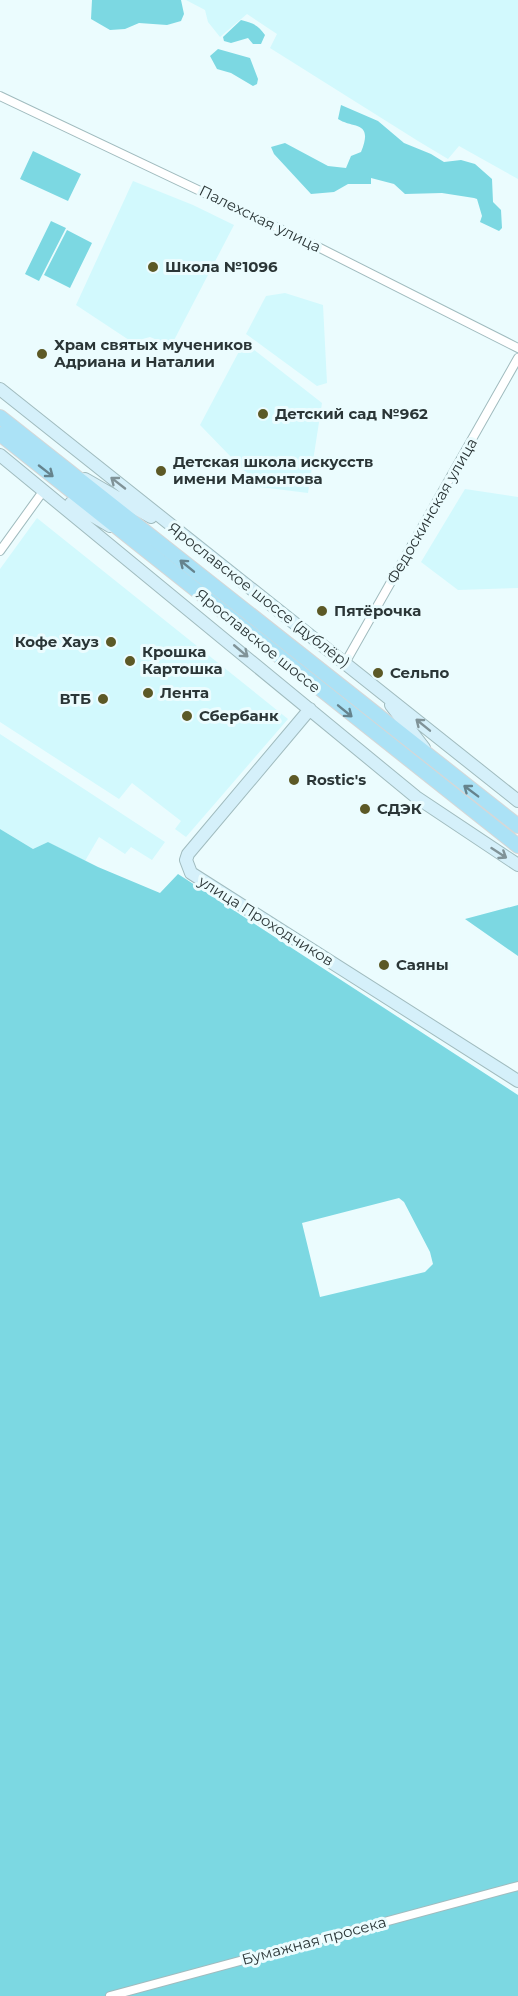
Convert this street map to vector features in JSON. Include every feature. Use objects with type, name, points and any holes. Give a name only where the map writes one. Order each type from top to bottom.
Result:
[{"type":"main road","name":"Ярославское шоссе","points":[[0,417],[450,775],[518,826]]},
{"type":"main road","name":"Ярославское шоссе","points":[[0,434],[518,846]]},
{"type":"street","name":"Палехская улица","points":[[0,96],[316,246],[518,348]]},
{"type":"street","name":"Федоскинская улица","points":[[345,663],[518,358]]},
{"type":"street","name":"Ярославское шоссе (дублёр)","points":[[0,389],[518,801]]},
{"type":"street","points":[[0,455],[416,797],[518,865]]},
{"type":"street","points":[[60,465],[179,531]]},
{"type":"street","points":[[26,476],[128,536]]},
{"type":"street","points":[[0,551],[44,490]]},
{"type":"street","points":[[381,692],[416,738],[450,775]]},
{"type":"street","name":"улица Проходчиков","points":[[310,709],[188,854],[188,867],[191,873],[518,1081]]},
{"type":"street","name":"Бумажная просека","points":[[110,1996],[518,1886]]},
{"type":"shaded area","points":[[92,0],[181,0],[184,14],[181,21],[167,25],[139,23],[125,29],[110,30],[91,19]]},
{"type":"shaded area","points":[[186,0],[518,0],[518,179],[459,146],[448,159],[418,141],[270,48],[277,34],[247,14],[220,37],[208,22],[205,10]]},
{"type":"shaded area","points":[[241,20],[255,25],[265,35],[261,44],[253,44],[248,38],[231,43],[224,41],[223,37]]},
{"type":"shaded area","points":[[218,49],[250,58],[258,79],[257,84],[253,86],[231,73],[217,69],[210,56]]},
{"type":"shaded area","points":[[341,105],[378,121],[404,143],[444,162],[461,160],[475,164],[492,179],[493,202],[501,210],[502,228],[499,231],[480,222],[482,216],[477,199],[442,193],[405,194],[394,184],[371,178],[371,184],[348,184],[334,192],[311,194],[274,154],[271,147],[285,143],[328,166],[346,168],[351,156],[361,152],[365,135],[360,127],[338,119]]},
{"type":"shaded area","points":[[33,151],[81,174],[68,201],[20,179]]},
{"type":"shaded area","name":"Школа №1096","points":[[133,181],[193,205],[234,225],[171,346],[150,337],[132,342],[76,305]]},
{"type":"shaded area","points":[[51,221],[66,228],[39,281],[25,274]]},
{"type":"shaded area","points":[[67,230],[92,243],[70,288],[44,275]]},
{"type":"shaded area","name":"Детский сад №962","points":[[285,293],[323,305],[327,383],[317,386],[246,334],[266,296]]},
{"type":"shaded area","name":"Детский сад №962","points":[[244,342],[322,403],[308,493],[260,487],[200,425]]},
{"type":"shaded area","points":[[465,489],[518,497],[518,588],[458,590],[421,562]]},
{"type":"shaded area","points":[[37,518],[288,719],[186,837],[175,829],[181,821],[132,783],[119,799],[0,722],[0,569]]},
{"type":"shaded area","points":[[0,734],[165,842],[152,860],[131,847],[125,854],[99,837],[85,861],[48,842],[33,849],[0,829]]},
{"type":"shaded area","points":[[0,829],[33,849],[48,842],[98,867],[160,893],[178,874],[518,1095],[518,1996],[0,1996]],"holes":[[[399,1198],[404,1202],[430,1252],[433,1264],[425,1272],[320,1297],[302,1223]]]},
{"type":"shaded area","points":[[518,905],[518,956],[465,919]]},
{"type":"place","name":"Школа №1096","points":[[153,267]]},
{"type":"place","name":"Храм святых мучеников Адриана и Наталии","points":[[42,354]]},
{"type":"place","name":"Детский сад №962","points":[[263,414]]},
{"type":"place","name":"Детская школа искусств имени Мамонтова","points":[[161,471]]},
{"type":"place","name":"Пятёрочка","points":[[322,611]]},
{"type":"place","name":"Кофе Хауз","points":[[111,642]]},
{"type":"place","name":"Крошка Картошка","points":[[130,661]]},
{"type":"place","name":"Сельпо","points":[[378,673]]},
{"type":"place","name":"Лента","points":[[148,693]]},
{"type":"place","name":"ВТБ","points":[[103,699]]},
{"type":"place","name":"Сбербанк","points":[[187,716]]},
{"type":"place","name":"Rostic's","points":[[294,780]]},
{"type":"place","name":"СДЭК","points":[[365,809]]},
{"type":"place","name":"Саяны","points":[[384,965]]}]
